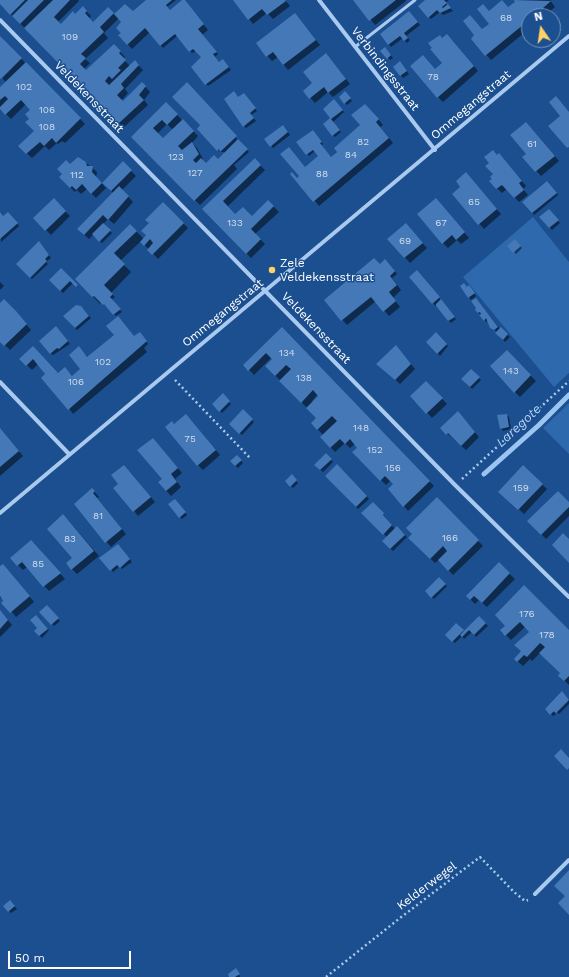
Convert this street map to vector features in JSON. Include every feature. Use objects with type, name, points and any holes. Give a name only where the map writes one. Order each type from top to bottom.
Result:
[{"type":"street","name":"Verbindingsstraat","points":[[320,0],[435,150]]},
{"type":"street","name":"Veldekensstraat","points":[[0,20],[455,484],[569,597]]},
{"type":"street","name":"Ommegangstraat","points":[[0,514],[69,454],[435,150],[569,36]]},
{"type":"street","points":[[0,382],[69,454]]},
{"type":"street","points":[[534,894],[569,860]]},
{"type":"lane","points":[[356,47],[415,0]]},
{"type":"path","points":[[168,372],[250,458]]},
{"type":"path","points":[[455,484],[569,381]]},
{"type":"path","name":"Kelderwegel","points":[[326,977],[480,857],[514,892],[525,901],[534,894]]},
{"type":"shaded area","points":[[533,217],[569,262],[569,373],[554,387],[463,277]]},
{"type":"shaded area","points":[[569,403],[569,454],[543,428]]},
{"type":"building","points":[[0,0],[25,0],[10,15],[0,4]]},
{"type":"building","points":[[28,0],[44,0],[20,24],[12,16]]},
{"type":"building","points":[[53,0],[70,0],[54,17],[61,24],[73,11],[75,14],[83,6],[87,11],[85,13],[93,22],[108,7],[114,13],[100,27],[104,32],[81,54],[86,58],[80,64],[86,70],[114,44],[121,51],[119,53],[126,60],[118,68],[121,70],[112,79],[109,76],[105,81],[109,85],[135,60],[139,65],[121,84],[124,88],[117,95],[123,101],[142,82],[146,86],[139,95],[144,100],[118,124],[24,28]]},
{"type":"building","points":[[146,0],[172,0],[166,5],[170,10],[182,0],[185,0],[204,24],[198,29],[217,52],[213,54],[219,62],[223,59],[229,67],[205,85],[191,67],[201,57],[193,49],[189,52],[175,34],[160,46],[145,28],[127,45],[118,35],[121,33],[116,28],[121,22],[114,14],[125,4],[133,11]]},
{"type":"building","points":[[233,0],[286,1],[267,15],[262,9],[248,20]]},
{"type":"building","points":[[353,0],[396,0],[369,21]]},
{"type":"building","points":[[425,0],[444,0],[447,3],[442,7],[443,8],[448,4],[451,8],[440,13],[437,10],[428,18],[418,6]]},
{"type":"building","points":[[502,0],[508,7],[515,2],[514,0],[551,1],[543,8],[521,8],[521,27],[485,56],[471,39],[474,35],[463,21],[470,15],[482,29],[489,24],[477,9],[483,4],[489,11]]},
{"type":"building","points":[[409,11],[418,22],[404,33],[408,38],[404,41],[400,36],[388,45],[380,34]]},
{"type":"building","points":[[295,13],[316,40],[283,65],[273,52],[266,57],[256,43]]},
{"type":"building","points":[[447,34],[474,66],[437,98],[410,66],[423,55],[435,69],[442,63],[430,49],[432,48],[428,43],[440,35],[442,38]]},
{"type":"building","points":[[0,36],[22,58],[1,79],[0,78]]},
{"type":"building","points":[[385,47],[391,55],[387,59],[380,51]]},
{"type":"building","points":[[326,53],[346,79],[328,93],[324,87],[309,99],[303,91],[312,83],[303,72]]},
{"type":"building","points":[[400,61],[407,71],[400,76],[393,67]]},
{"type":"building","points":[[26,62],[81,118],[56,143],[52,138],[44,146],[40,142],[26,154],[18,146],[34,131],[25,122],[29,119],[25,114],[30,110],[21,100],[5,115],[0,107],[8,99],[5,96],[0,100],[0,87]]},
{"type":"building","points":[[187,82],[237,136],[220,152],[219,149],[217,151],[197,129],[200,125],[172,97]]},
{"type":"building","points":[[234,91],[238,97],[244,93],[256,108],[250,113],[254,118],[243,127],[224,99]]},
{"type":"building","points":[[345,91],[351,98],[344,104],[339,97]]},
{"type":"building","points":[[556,96],[569,112],[569,147],[567,148],[548,126],[560,116],[549,102]]},
{"type":"building","points":[[334,99],[343,110],[331,119],[340,130],[332,136],[323,124],[330,118],[323,109]]},
{"type":"building","points":[[166,102],[178,114],[167,125],[162,120],[153,128],[163,138],[183,119],[194,131],[178,146],[182,150],[192,142],[199,154],[193,160],[196,163],[201,158],[206,163],[214,155],[218,159],[238,139],[248,149],[194,201],[131,137]]},
{"type":"building","points":[[365,104],[379,119],[376,122],[389,138],[313,202],[290,174],[292,172],[297,178],[299,176],[280,154],[289,147],[305,167],[318,156],[313,150],[306,155],[296,142],[313,130],[322,142],[320,143],[331,157],[337,152],[334,148],[360,125],[351,115]]},
{"type":"building","points":[[526,122],[555,156],[535,172],[522,157],[526,154],[510,135]]},
{"type":"building","points":[[283,125],[288,132],[270,147],[264,139]]},
{"type":"building","points":[[493,150],[497,155],[499,153],[522,181],[519,183],[524,190],[514,198],[502,185],[496,189],[489,181],[492,179],[490,177],[493,174],[485,166],[489,163],[484,157]]},
{"type":"building","points":[[78,157],[86,162],[87,166],[93,166],[92,172],[102,183],[91,194],[82,184],[76,190],[72,186],[70,188],[59,177],[62,174],[57,169],[66,160],[70,164]]},
{"type":"building","points":[[255,158],[261,165],[223,201],[235,214],[243,207],[252,216],[268,200],[274,206],[251,229],[261,239],[246,254],[202,209]]},
{"type":"building","points":[[123,161],[132,170],[111,191],[102,183]]},
{"type":"building","points":[[466,172],[497,209],[478,225],[452,194],[460,187],[456,181]]},
{"type":"building","points":[[547,181],[557,193],[532,213],[522,202]]},
{"type":"building","points":[[119,186],[129,196],[108,220],[103,215],[84,235],[77,229]]},
{"type":"building","points":[[54,198],[66,211],[45,231],[33,218]]},
{"type":"building","points":[[436,198],[465,232],[456,240],[452,235],[442,244],[417,214]]},
{"type":"building","points":[[163,202],[184,223],[152,255],[147,250],[153,243],[150,239],[144,246],[140,242],[146,235],[141,231],[149,223],[145,220]]},
{"type":"building","points":[[549,209],[559,220],[549,228],[539,217]]},
{"type":"building","points":[[0,212],[3,216],[8,212],[18,223],[0,239]]},
{"type":"building","points":[[103,223],[111,230],[99,242],[92,234]]},
{"type":"building","points":[[406,223],[423,243],[404,258],[387,239]]},
{"type":"building","points":[[130,224],[137,231],[114,253],[125,264],[104,285],[113,294],[110,297],[121,309],[113,315],[104,304],[103,305],[94,296],[92,297],[75,279]]},
{"type":"building","points":[[515,239],[521,246],[513,253],[507,246]]},
{"type":"building","points":[[39,241],[49,255],[45,259],[47,261],[30,278],[16,264]]},
{"type":"building","points":[[374,258],[380,264],[385,259],[395,271],[390,276],[397,285],[389,292],[396,301],[383,312],[371,297],[341,321],[324,300]]},
{"type":"building","points":[[61,268],[78,285],[76,287],[70,281],[60,291],[49,280]]},
{"type":"building","points":[[417,270],[440,297],[432,304],[409,277]]},
{"type":"building","points":[[464,283],[467,287],[469,285],[475,293],[468,298],[460,286]]},
{"type":"building","points":[[476,298],[498,327],[494,330],[490,328],[486,318],[484,321],[479,315],[481,314],[480,312],[478,313],[475,310],[476,308],[471,301]]},
{"type":"building","points":[[4,299],[27,324],[4,346],[0,342],[0,303]]},
{"type":"building","points":[[441,299],[455,317],[448,321],[436,306]]},
{"type":"building","points":[[76,305],[81,306],[89,316],[75,328],[63,316]]},
{"type":"building","points":[[118,316],[134,336],[140,332],[147,341],[68,410],[41,378],[45,374],[33,359],[26,366],[19,359],[33,346],[58,373],[65,367],[72,376],[80,369],[69,355],[79,346],[87,357],[114,335],[106,326]]},
{"type":"building","points":[[56,326],[68,341],[59,349],[57,348],[50,354],[39,341]]},
{"type":"building","points":[[282,327],[430,481],[403,507],[388,489],[393,484],[385,476],[380,481],[352,452],[357,448],[350,439],[345,444],[340,439],[330,448],[320,437],[337,421],[332,416],[317,430],[311,423],[316,418],[306,408],[318,396],[313,390],[301,403],[279,381],[291,369],[286,365],[275,376],[265,366],[272,359],[266,353],[248,371],[243,365]]},
{"type":"building","points":[[501,327],[508,334],[503,340],[495,333]]},
{"type":"building","points":[[436,332],[447,344],[437,354],[426,342]]},
{"type":"building","points":[[396,345],[411,364],[395,380],[376,364]]},
{"type":"building","points":[[507,350],[531,375],[514,393],[490,366]]},
{"type":"building","points":[[471,369],[480,377],[470,387],[461,379]]},
{"type":"building","points":[[426,381],[443,398],[426,414],[410,396]]},
{"type":"building","points":[[223,393],[230,401],[219,412],[212,404]]},
{"type":"building","points":[[243,409],[253,419],[239,434],[229,424]]},
{"type":"building","points":[[458,411],[475,432],[461,446],[448,433],[446,435],[440,428]]},
{"type":"building","points":[[186,414],[216,450],[197,466],[165,427],[172,421],[174,424]]},
{"type":"building","points":[[507,414],[509,427],[500,429],[497,415]]},
{"type":"building","points":[[0,428],[19,451],[0,467]]},
{"type":"building","points":[[153,438],[178,468],[171,474],[177,482],[166,491],[158,482],[162,479],[137,450]]},
{"type":"building","points":[[326,453],[332,459],[320,470],[314,465]]},
{"type":"building","points":[[237,455],[242,460],[235,466],[230,461]]},
{"type":"building","points":[[337,464],[367,496],[356,507],[325,476]]},
{"type":"building","points":[[124,465],[151,497],[133,512],[113,488],[118,484],[111,475]]},
{"type":"building","points":[[523,465],[543,484],[518,510],[498,492]]},
{"type":"building","points":[[292,474],[297,480],[290,487],[285,481]]},
{"type":"building","points":[[92,488],[95,491],[93,493],[122,529],[105,543],[74,504]]},
{"type":"building","points":[[558,491],[569,502],[569,507],[541,535],[527,521]]},
{"type":"building","points":[[437,497],[479,540],[448,571],[438,560],[447,551],[443,546],[430,559],[408,538],[412,534],[406,528]]},
{"type":"building","points":[[175,499],[186,512],[179,518],[168,504]]},
{"type":"building","points":[[373,502],[384,513],[383,515],[392,525],[383,535],[361,513]]},
{"type":"building","points":[[63,514],[94,551],[71,570],[66,563],[72,558],[47,529]]},
{"type":"building","points":[[397,526],[405,535],[390,549],[382,541]]},
{"type":"building","points":[[563,533],[569,539],[569,563],[552,545]]},
{"type":"building","points":[[31,540],[61,573],[43,587],[22,562],[17,566],[10,558]]},
{"type":"building","points":[[118,544],[130,559],[120,568],[117,565],[110,571],[99,558]]},
{"type":"building","points":[[499,562],[510,573],[482,603],[474,596],[470,600],[466,596]]},
{"type":"building","points":[[3,564],[30,596],[10,613],[1,603],[3,601],[0,596],[0,566]]},
{"type":"building","points":[[439,577],[446,584],[431,598],[425,591]]},
{"type":"building","points":[[524,585],[569,630],[569,676],[564,681],[558,676],[560,673],[539,653],[545,647],[540,643],[527,657],[524,655],[517,662],[514,659],[521,651],[514,645],[529,632],[520,622],[505,636],[500,630],[505,626],[495,615]]},
{"type":"building","points":[[47,605],[59,618],[51,625],[39,612]]},
{"type":"building","points":[[0,610],[8,620],[0,629]]},
{"type":"building","points":[[36,615],[48,629],[39,636],[34,631],[37,628],[30,620]]},
{"type":"building","points":[[479,616],[486,623],[474,635],[469,630],[462,637],[460,635]]},
{"type":"building","points":[[456,623],[464,630],[452,642],[445,635]]},
{"type":"building","points":[[562,691],[569,700],[556,713],[554,711],[550,715],[545,709]]},
{"type":"building","points":[[561,749],[569,758],[569,768],[567,770],[554,756]]},
{"type":"building","points":[[569,870],[569,915],[558,903],[565,896],[554,886]]},
{"type":"building","points":[[10,900],[15,906],[8,912],[3,906]]},
{"type":"building","points":[[236,968],[240,974],[235,977],[229,977],[228,974]]},
{"type":"waterway","name":"Laregote","points":[[484,474],[539,425],[569,395]]},
{"type":"place","name":"Zele Veldekensstraat","points":[[272,270]]}]
